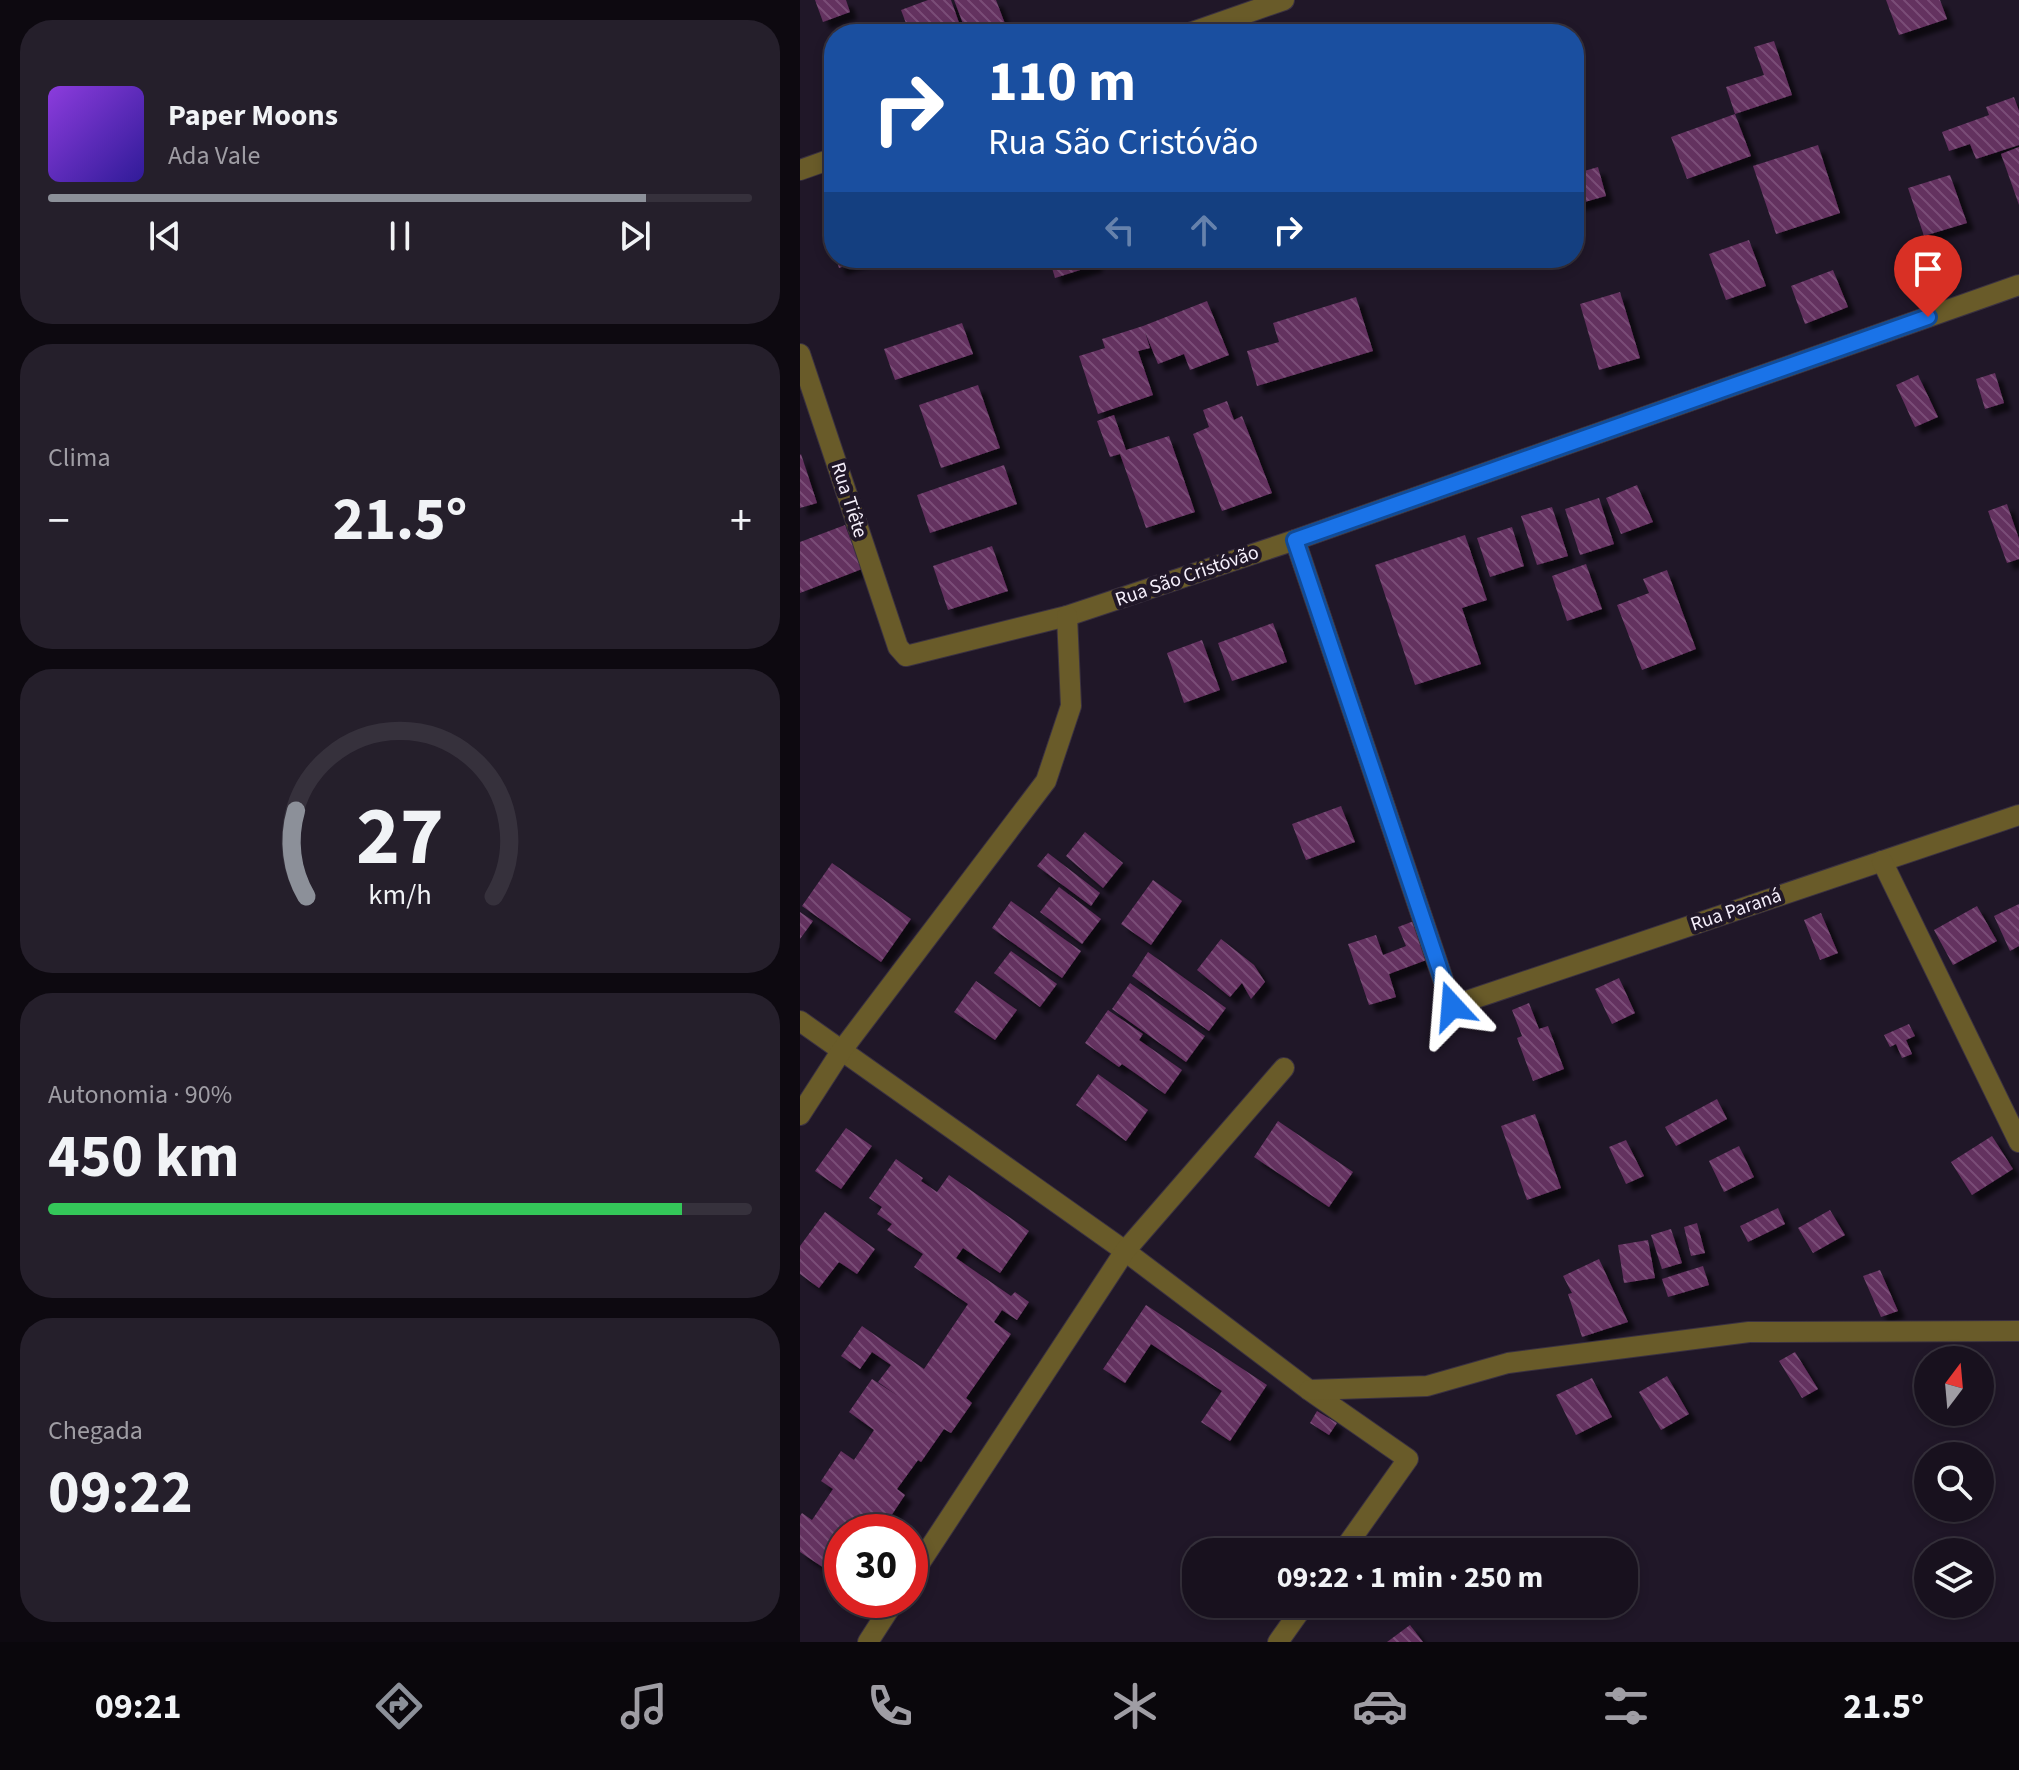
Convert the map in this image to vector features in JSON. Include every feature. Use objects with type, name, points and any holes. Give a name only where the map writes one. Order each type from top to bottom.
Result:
[{"type":"street","points":[[1216,24],[1284,0]]},
{"type":"street","points":[[800,170],[824,162]]},
{"type":"street","name":"Rua São Cristóvão","points":[[898,647],[906,656],[1067,616],[1295,540],[2019,285]]},
{"type":"street","name":"Rua Tiête","points":[[800,354],[898,647]]},
{"type":"street","name":"Rua Paraná","points":[[1295,540],[1452,1006],[2019,815]]},
{"type":"street","points":[[800,1115],[842,1050],[1046,781],[1071,706],[1067,616]]},
{"type":"street","points":[[1882,861],[2019,1142]]},
{"type":"street","points":[[800,1021],[1125,1251],[1309,1390],[1408,1459],[1352,1538]]},
{"type":"street","points":[[928,1551],[1125,1251],[1284,1068]]},
{"type":"street","points":[[1309,1390],[1427,1386],[1508,1363],[1749,1332],[2019,1331]]},
{"type":"street","points":[[868,1642],[883,1618]]},
{"type":"street","points":[[1278,1642],[1295,1618]]},
{"type":"building","points":[[815,0],[846,0],[850,12],[823,22]]},
{"type":"building","points":[[928,0],[951,0],[959,24],[906,24],[901,10]]},
{"type":"building","points":[[954,0],[996,0],[1005,24],[963,24]]},
{"type":"building","points":[[1886,0],[1940,0],[1947,19],[1899,35]]},
{"type":"building","points":[[1774,41],[1792,95],[1735,114],[1726,87],[1764,75],[1754,47]]},
{"type":"building","points":[[2014,97],[2019,111],[2019,145],[1976,159],[1970,144],[1949,151],[1942,132],[1989,115],[1986,107]]},
{"type":"building","points":[[1735,114],[1751,156],[1687,179],[1671,137]]},
{"type":"building","points":[[1818,145],[1840,213],[1776,234],[1753,166]]},
{"type":"building","points":[[2019,147],[2019,205],[2001,154]]},
{"type":"building","points":[[1598,167],[1606,196],[1584,202],[1584,171]]},
{"type":"building","points":[[1950,175],[1967,223],[1924,236],[1908,188]]},
{"type":"building","points":[[1749,240],[1766,286],[1726,300],[1709,254]]},
{"type":"building","points":[[1052,268],[1087,268],[1055,278]]},
{"type":"building","points":[[1833,270],[1848,307],[1805,324],[1791,286]]},
{"type":"building","points":[[1620,292],[1640,358],[1599,370],[1580,304]]},
{"type":"building","points":[[1356,297],[1373,351],[1257,386],[1247,351],[1279,342],[1273,323]]},
{"type":"building","points":[[1207,301],[1229,355],[1190,370],[1184,354],[1158,364],[1145,332],[1150,348],[1138,351],[1153,395],[1098,414],[1079,356],[1105,348],[1102,339]]},
{"type":"building","points":[[962,323],[973,354],[895,380],[884,349]]},
{"type":"building","points":[[1995,373],[2004,403],[1985,409],[1976,379]]},
{"type":"building","points":[[1918,375],[1938,417],[1915,427],[1896,385]]},
{"type":"building","points":[[978,385],[1000,448],[941,468],[919,405]]},
{"type":"building","points":[[1227,401],[1234,420],[1242,416],[1272,493],[1222,511],[1193,434],[1209,427],[1203,410]]},
{"type":"building","points":[[1114,415],[1126,450],[1169,436],[1195,512],[1146,528],[1120,454],[1110,457],[1097,421]]},
{"type":"building","points":[[800,455],[817,503],[800,508]]},
{"type":"building","points":[[1004,465],[1017,504],[930,533],[917,495]]},
{"type":"building","points":[[1637,485],[1653,522],[1621,534],[1606,498]]},
{"type":"building","points":[[1599,498],[1614,544],[1580,555],[1565,509]]},
{"type":"building","points":[[2007,504],[2019,539],[2019,559],[2007,563],[1988,511]]},
{"type":"building","points":[[1552,507],[1568,556],[1537,565],[1521,516]]},
{"type":"building","points":[[845,525],[862,569],[800,593],[800,542]]},
{"type":"building","points":[[1512,527],[1524,566],[1490,577],[1477,538]]},
{"type":"building","points":[[1465,535],[1487,600],[1462,608],[1481,664],[1415,685],[1375,565]]},
{"type":"building","points":[[992,546],[1008,591],[948,610],[933,566]]},
{"type":"building","points":[[1586,564],[1602,609],[1567,621],[1552,576]]},
{"type":"building","points":[[1667,570],[1696,649],[1642,670],[1617,605],[1649,593],[1643,579]]},
{"type":"building","points":[[1273,623],[1287,662],[1232,681],[1218,643]]},
{"type":"building","points":[[1202,640],[1220,690],[1184,703],[1167,653]]},
{"type":"building","points":[[1341,806],[1355,842],[1306,860],[1292,824]]},
{"type":"building","points":[[1085,832],[1123,863],[1103,888],[1066,856]]},
{"type":"building","points":[[1048,853],[1100,893],[1091,906],[1037,866]]},
{"type":"building","points":[[832,863],[911,919],[881,962],[802,906]]},
{"type":"building","points":[[1153,880],[1182,901],[1151,945],[1121,924]]},
{"type":"building","points":[[1059,887],[1101,919],[1082,944],[1040,912]]},
{"type":"building","points":[[1011,901],[1081,951],[1062,978],[992,928]]},
{"type":"building","points":[[2019,904],[2019,946],[2010,951],[1994,916]]},
{"type":"building","points":[[1977,906],[1997,941],[1953,965],[1934,930]]},
{"type":"building","points":[[800,912],[813,921],[800,939]]},
{"type":"building","points":[[1821,913],[1838,953],[1820,960],[1804,920]]},
{"type":"building","points":[[1414,921],[1429,959],[1389,974],[1396,997],[1369,1005],[1348,944],[1376,935],[1383,955],[1406,946],[1398,927]]},
{"type":"building","points":[[1221,939],[1254,965],[1265,982],[1251,999],[1242,983],[1230,997],[1197,970]]},
{"type":"building","points":[[1011,951],[1057,984],[1040,1007],[994,973]]},
{"type":"building","points":[[1148,952],[1226,1008],[1209,1031],[1132,976]]},
{"type":"building","points":[[1619,978],[1635,1013],[1612,1024],[1595,989]]},
{"type":"building","points":[[976,981],[1017,1010],[995,1040],[954,1012]]},
{"type":"building","points":[[1130,983],[1205,1036],[1186,1062],[1112,1009]]},
{"type":"building","points":[[1529,1003],[1539,1029],[1548,1026],[1564,1069],[1533,1081],[1517,1038],[1522,1036],[1512,1010]]},
{"type":"building","points":[[1108,1010],[1143,1034],[1139,1040],[1182,1070],[1165,1094],[1085,1043]]},
{"type":"building","points":[[1909,1024],[1915,1036],[1906,1040],[1912,1054],[1902,1058],[1896,1044],[1890,1047],[1884,1035]]},
{"type":"building","points":[[1098,1074],[1148,1110],[1126,1141],[1076,1105]]},
{"type":"building","points":[[1717,1099],[1727,1119],[1676,1146],[1665,1127]]},
{"type":"building","points":[[1535,1114],[1561,1188],[1527,1200],[1501,1126]]},
{"type":"building","points":[[1278,1121],[1353,1172],[1329,1207],[1254,1157]]},
{"type":"building","points":[[846,1128],[872,1146],[841,1189],[815,1171]]},
{"type":"building","points":[[1992,1136],[2013,1169],[1972,1195],[1951,1162]]},
{"type":"building","points":[[1626,1140],[1644,1176],[1626,1184],[1609,1147]]},
{"type":"building","points":[[1739,1146],[1754,1177],[1724,1192],[1709,1161]]},
{"type":"building","points":[[896,1159],[937,1192],[949,1175],[1029,1231],[1000,1273],[963,1248],[956,1258],[1011,1296],[1015,1292],[1029,1302],[1017,1320],[1002,1310],[994,1322],[1011,1334],[966,1398],[972,1403],[951,1433],[944,1429],[897,1489],[905,1495],[892,1514],[824,1514],[824,1568],[800,1552],[800,1516],[802,1513],[812,1520],[833,1489],[821,1481],[841,1451],[854,1460],[874,1430],[849,1412],[872,1379],[898,1396],[878,1382],[891,1365],[872,1352],[860,1369],[841,1356],[862,1326],[924,1369],[968,1304],[914,1267],[923,1254],[887,1230],[892,1224],[877,1214],[882,1207],[869,1198]]},
{"type":"building","points":[[1778,1208],[1785,1224],[1748,1242],[1740,1226]]},
{"type":"building","points":[[1830,1210],[1845,1235],[1813,1253],[1798,1228]]},
{"type":"building","points":[[825,1212],[875,1249],[857,1274],[839,1262],[819,1288],[800,1274],[800,1246]]},
{"type":"building","points":[[1697,1223],[1705,1253],[1691,1256],[1684,1227]]},
{"type":"building","points":[[1671,1229],[1682,1263],[1662,1269],[1651,1235]]},
{"type":"building","points":[[1648,1240],[1655,1278],[1624,1283],[1618,1245]]},
{"type":"building","points":[[1599,1259],[1628,1322],[1582,1337],[1568,1294],[1572,1293],[1563,1276]]},
{"type":"building","points":[[1703,1266],[1709,1285],[1668,1297],[1662,1279]]},
{"type":"building","points":[[1880,1270],[1898,1311],[1881,1317],[1863,1276]]},
{"type":"building","points":[[1146,1305],[1267,1385],[1230,1441],[1201,1422],[1222,1391],[1151,1344],[1125,1383],[1103,1369]]},
{"type":"building","points":[[1795,1352],[1818,1389],[1802,1398],[1779,1361]]},
{"type":"building","points":[[1667,1376],[1689,1414],[1661,1430],[1639,1392]]},
{"type":"building","points":[[1592,1378],[1612,1417],[1576,1435],[1556,1395]]},
{"type":"building","points":[[1317,1411],[1337,1423],[1329,1435],[1310,1423]]},
{"type":"building","points":[[1410,1625],[1423,1642],[1387,1642]]},
{"type":"route","points":[[1452,1006],[1295,540],[1928,317]]}]
